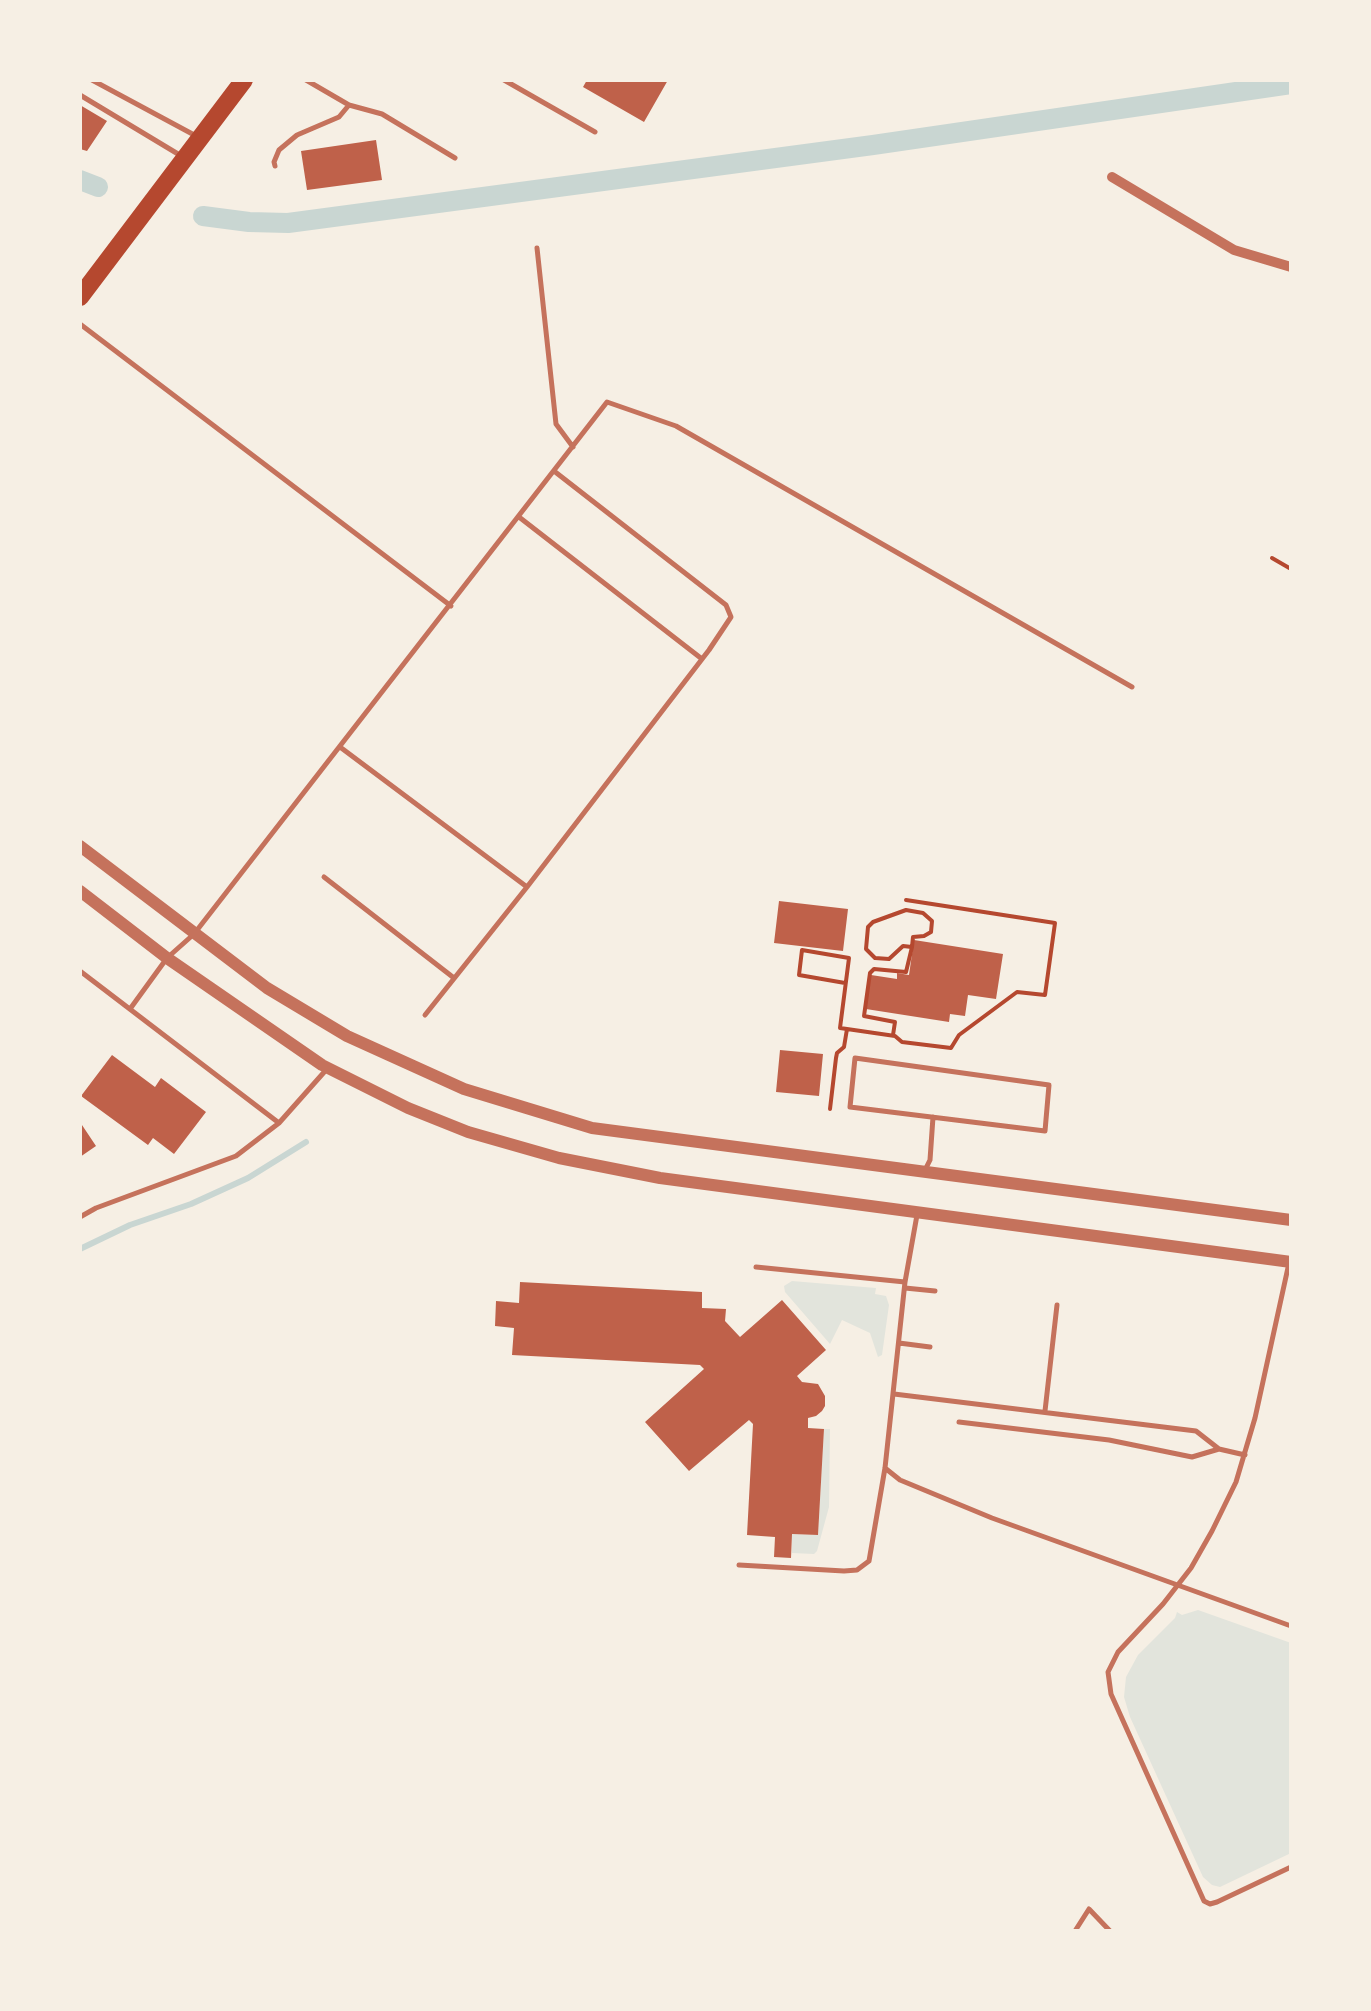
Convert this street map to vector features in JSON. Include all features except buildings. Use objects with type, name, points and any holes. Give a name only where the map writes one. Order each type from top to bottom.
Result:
[{"type":"main road","points":[[80,297],[244,80]]},
{"type":"street","points":[[1112,177],[1234,250],[1291,267]]},
{"type":"street","points":[[80,846],[267,988],[347,1036],[464,1089],[592,1128],[1291,1220]]},
{"type":"street","points":[[80,891],[167,958],[328,1068],[408,1108],[468,1132],[560,1158],[660,1178],[1290,1259]]},
{"type":"lane","points":[[92,80],[200,139]]},
{"type":"lane","points":[[306,80],[350,105],[382,114],[455,158]]},
{"type":"lane","points":[[504,80],[595,132]]},
{"type":"lane","points":[[80,95],[186,159]]},
{"type":"lane","points":[[276,166],[279,150],[298,135],[339,116],[350,105]]},
{"type":"lane","points":[[537,248],[556,424],[573,446]]},
{"type":"lane","points":[[80,324],[451,606]]},
{"type":"lane","points":[[130,1009],[167,958],[194,934],[607,402],[676,426],[1132,687]]},
{"type":"lane","points":[[425,1016],[731,617],[726,605],[554,471]]},
{"type":"lane","points":[[520,516],[702,659]]},
{"type":"lane","points":[[340,747],[527,887]]},
{"type":"lane","points":[[324,876],[454,978]]},
{"type":"lane","points":[[80,971],[279,1123]]},
{"type":"lane","points":[[854,1058],[1049,1085],[1045,1131],[933,1117],[850,1107],[854,1058]]},
{"type":"lane","points":[[80,1217],[236,1156],[279,1123],[328,1068]]},
{"type":"lane","points":[[924,1173],[930,1160],[933,1117]]},
{"type":"lane","points":[[739,1565],[856,1570],[869,1561],[885,1468],[917,1212]]},
{"type":"lane","points":[[1290,1259],[1246,1454],[1212,1532],[1178,1585],[1112,1660],[1108,1672],[1111,1694],[1204,1901],[1217,1902],[1291,1867]]},
{"type":"lane","points":[[756,1267],[935,1292]]},
{"type":"lane","points":[[1044,1411],[1057,1305]]},
{"type":"lane","points":[[899,1344],[930,1347]]},
{"type":"lane","points":[[894,1394],[1196,1431],[1219,1449],[1246,1454]]},
{"type":"lane","points":[[958,1422],[1109,1440],[1192,1458],[1219,1449]]},
{"type":"lane","points":[[885,1468],[900,1480],[992,1518],[1291,1626]]},
{"type":"lane","points":[[1075,1931],[1088,1909],[1110,1931]]},
{"type":"path","points":[[1272,558],[1291,569]]},
{"type":"path","points":[[845,983],[799,975],[802,950],[849,958],[840,1028],[950,1048],[959,1035],[1017,992],[1045,995],[1055,923],[906,900]]},
{"type":"path","points":[[893,1036],[895,1022],[864,1016],[870,973],[906,972],[912,947],[914,938],[931,932],[934,926],[923,913],[906,910],[868,926],[866,948],[876,958],[889,959],[904,946],[912,947]]},
{"type":"path","points":[[830,1108],[836,1058],[844,1048],[847,1029]]},
{"type":"shaded area","points":[[792,1281],[876,1288],[875,1294],[886,1296],[889,1305],[882,1355],[878,1357],[870,1333],[842,1320],[830,1344],[785,1292],[784,1286]]},
{"type":"shaded area","points":[[824,1429],[830,1429],[829,1507],[817,1551],[792,1553],[792,1534],[818,1535]]},
{"type":"shaded area","points":[[1198,1610],[1291,1643],[1291,1853],[1220,1887],[1203,1877],[1124,1697],[1126,1677],[1138,1655],[1177,1612],[1182,1615]]},
{"type":"waterway","points":[[203,216],[288,223],[873,145],[1291,84]]},
{"type":"waterway","points":[[80,180],[98,187]]},
{"type":"waterway","points":[[80,1249],[248,1178],[306,1142]]}]
